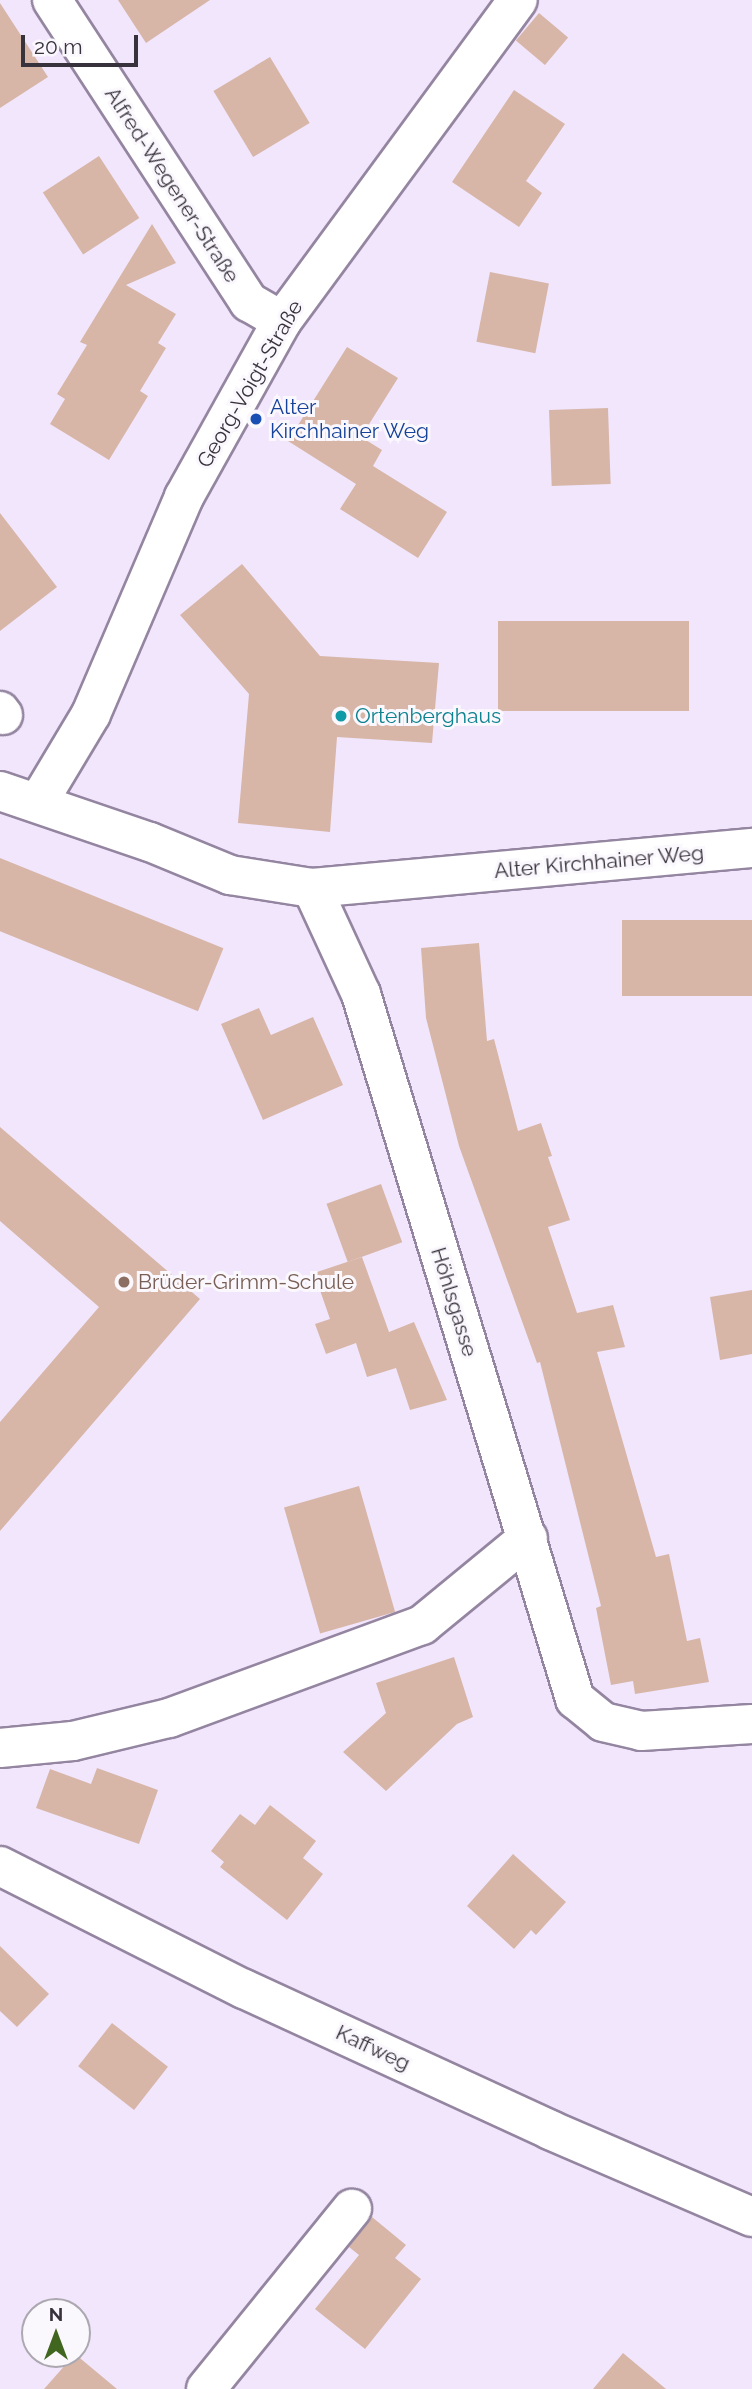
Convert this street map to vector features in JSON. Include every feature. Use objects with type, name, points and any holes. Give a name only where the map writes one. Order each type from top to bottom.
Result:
[{"type":"street","name":"Alfred-Wegener-Straße","points":[[52,0],[249,302],[282,321]]},
{"type":"street","name":"Georg-Voigt-Straße","points":[[39,801],[91,714],[184,497],[282,321],[518,0]]},
{"type":"street","name":"Alter Kirchhainer Weg","points":[[0,791],[39,801],[230,874],[312,888],[752,848]]},
{"type":"street","name":"Höhlsgasse","points":[[312,888],[361,994],[575,1699],[592,1715],[641,1731],[752,1724]]},
{"type":"street","points":[[0,1748],[73,1741],[169,1718],[422,1625],[528,1538]]},
{"type":"street","name":"Kaffweg","points":[[0,1866],[244,1989],[550,2130],[752,2217]]},
{"type":"street","points":[[206,2389],[352,2209]]},
{"type":"building","points":[[118,0],[210,0],[146,43]]},
{"type":"building","points":[[0,3],[48,77],[0,108]]},
{"type":"building","points":[[539,13],[568,37],[545,65],[516,41]]},
{"type":"building","points":[[270,57],[310,123],[253,157],[213,91]]},
{"type":"building","points":[[514,90],[565,124],[526,181],[542,193],[519,227],[452,182]]},
{"type":"building","points":[[99,156],[139,218],[83,255],[43,192]]},
{"type":"building","points":[[152,224],[176,263],[126,285],[176,314],[158,343],[166,348],[140,391],[148,396],[109,460],[50,424],[65,399],[57,394],[87,345],[80,342]]},
{"type":"building","points":[[490,272],[549,283],[535,353],[476,342]]},
{"type":"building","points":[[347,347],[398,378],[361,437],[382,450],[373,466],[447,512],[418,558],[340,509],[356,484],[288,441]]},
{"type":"building","points":[[608,408],[611,484],[552,486],[549,410]]},
{"type":"building","points":[[0,513],[57,587],[0,631]]},
{"type":"building","name":"Ortenberghaus","points":[[242,564],[320,656],[439,663],[432,743],[337,737],[330,832],[238,823],[249,694],[180,615]]},
{"type":"building","points":[[498,621],[689,621],[689,711],[498,711]]},
{"type":"building","points":[[0,858],[223,948],[198,1011],[0,931]]},
{"type":"building","points":[[622,920],[752,920],[752,996],[622,996]]},
{"type":"building","points":[[479,943],[487,1041],[494,1039],[518,1131],[541,1123],[552,1156],[548,1157],[570,1220],[548,1227],[577,1313],[613,1305],[625,1347],[597,1352],[656,1557],[669,1554],[687,1641],[700,1638],[709,1682],[635,1694],[633,1681],[611,1685],[596,1608],[601,1606],[540,1362],[537,1363],[459,1146],[426,1018],[421,948]]},
{"type":"building","points":[[259,1008],[271,1035],[313,1017],[343,1085],[263,1120],[221,1024]]},
{"type":"building","points":[[0,1127],[200,1299],[0,1531],[0,1422],[99,1307],[0,1221]]},
{"type":"building","points":[[381,1184],[402,1242],[348,1262],[326,1204]]},
{"type":"building","points":[[362,1257],[389,1332],[414,1322],[447,1400],[410,1410],[396,1368],[367,1377],[356,1343],[326,1354],[315,1324],[330,1319],[314,1273]]},
{"type":"building","points":[[752,1290],[752,1354],[720,1360],[710,1297]]},
{"type":"building","points":[[359,1486],[395,1612],[320,1633],[284,1507]]},
{"type":"building","points":[[454,1657],[473,1717],[457,1724],[386,1791],[343,1752],[386,1713],[376,1683]]},
{"type":"building","points":[[97,1768],[158,1790],[139,1844],[36,1808],[50,1769],[91,1784]]},
{"type":"building","points":[[270,1805],[316,1841],[303,1858],[323,1874],[287,1920],[220,1867],[224,1862],[211,1851],[240,1814],[255,1825]]},
{"type":"building","points":[[513,1854],[566,1902],[536,1935],[531,1930],[514,1949],[467,1906]]},
{"type":"building","points":[[0,1946],[49,1994],[17,2027],[0,2011]]},
{"type":"building","points":[[112,2023],[168,2067],[134,2110],[78,2066]]},
{"type":"building","points":[[372,2217],[406,2245],[395,2258],[421,2279],[365,2349],[315,2309],[359,2255],[349,2247]]},
{"type":"building","points":[[623,2353],[666,2389],[593,2389]]},
{"type":"building","points":[[91,2367],[117,2389],[44,2389],[63,2368]]},
{"type":"place","name":"Alter Kirchhainer Weg","points":[[256,419]]},
{"type":"place","name":"Ortenberghaus","points":[[341,716]]},
{"type":"place","name":"Brüder-Grimm-Schule","points":[[124,1282]]}]
